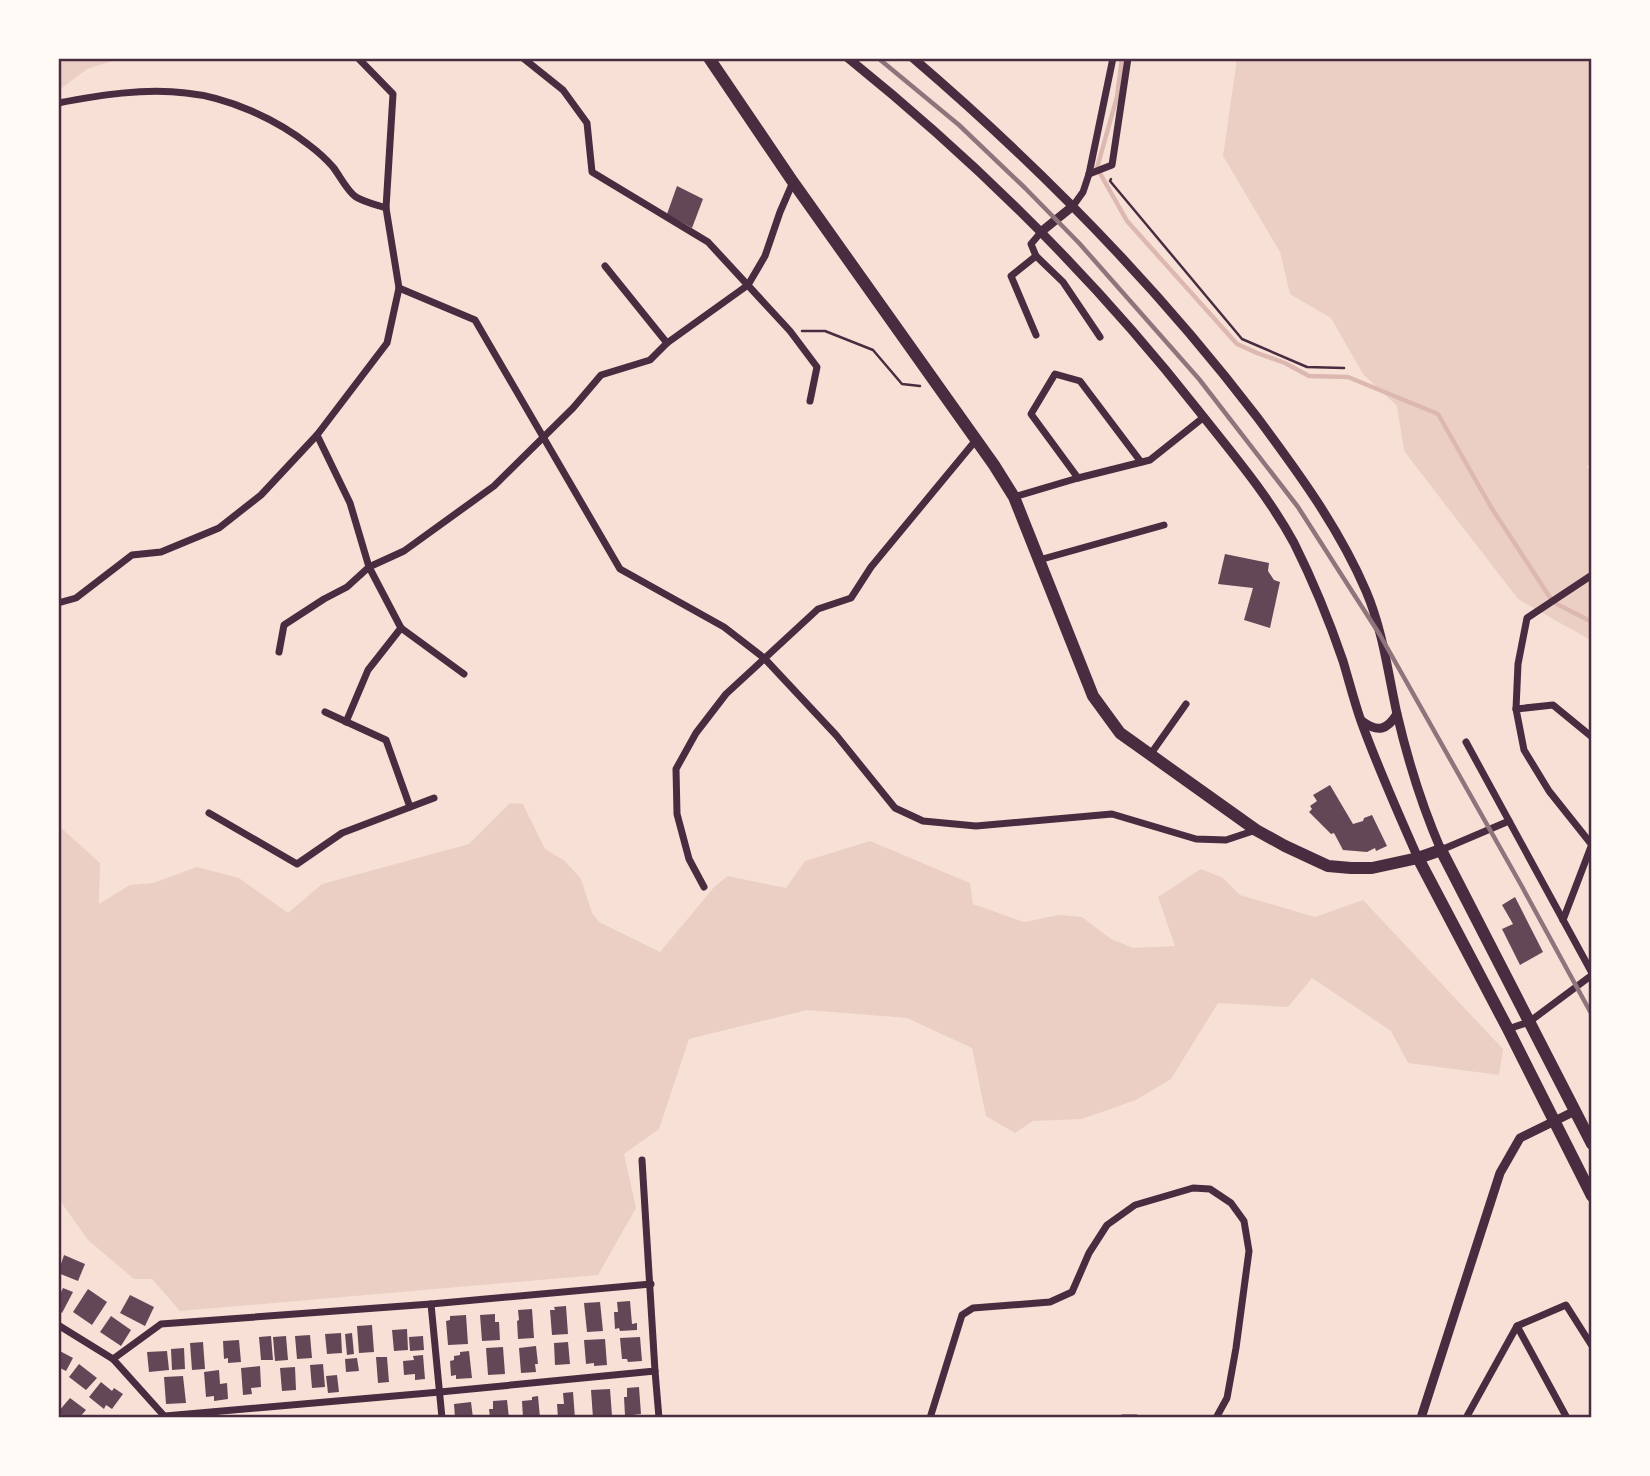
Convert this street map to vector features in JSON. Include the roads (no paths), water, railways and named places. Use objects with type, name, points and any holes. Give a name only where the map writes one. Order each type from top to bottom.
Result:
[{"type":"main road","points":[[709,58],[793,182],[994,464],[1014,497],[1093,696],[1120,733],[1256,830],[1328,866],[1373,868],[1441,850],[1592,1143]]},
{"type":"main road","points":[[1418,858],[1592,1196]]},
{"type":"street","points":[[58,603],[76,598],[132,555],[161,552],[219,528],[261,495],[317,436],[387,343],[398,288],[386,208],[393,94],[358,58]]},
{"type":"street","points":[[523,58],[563,90],[587,123],[592,172],[708,242],[790,331],[817,367],[810,401]]},
{"type":"street","points":[[848,58],[911,109],[1042,231],[1146,344],[1260,489],[1293,541],[1317,592],[1380,772],[1418,858]]},
{"type":"street","points":[[913,58],[1073,206],[1136,273],[1269,433],[1326,515],[1347,551],[1378,625],[1397,715],[1416,785],[1441,850],[1509,821]]},
{"type":"street","points":[[1100,337],[1063,282],[1035,256],[1031,244],[1042,231],[1073,206],[1083,192],[1113,58]]},
{"type":"street","points":[[1089,174],[1112,165],[1128,58]]},
{"type":"street","points":[[58,103],[87,97],[148,91],[188,93],[222,101],[260,115],[284,128],[311,146],[355,196],[386,208]]},
{"type":"street","points":[[279,653],[284,625],[324,598],[347,587],[369,567],[404,551],[494,486],[573,408],[601,375],[650,360],[667,344],[748,285],[765,256],[793,182]]},
{"type":"street","points":[[1035,256],[1011,276],[1036,335]]},
{"type":"street","points":[[605,266],[667,344]]},
{"type":"street","points":[[398,288],[475,320],[620,569],[724,627],[764,658],[836,735],[895,808],[923,821],[976,826],[1112,814],[1196,839],[1226,840],[1256,830]]},
{"type":"street","points":[[1078,478],[1031,414],[1055,374],[1080,381],[1141,462]]},
{"type":"street","points":[[1014,497],[1150,460],[1205,418]]},
{"type":"street","points":[[317,436],[350,503],[369,567],[401,628],[464,674]]},
{"type":"street","points":[[704,887],[689,859],[677,814],[676,769],[696,733],[726,694],[818,609],[851,598],[871,567],[976,440]]},
{"type":"street","points":[[1039,560],[1164,525]]},
{"type":"street","points":[[1563,920],[1592,844],[1549,791],[1524,750],[1516,709],[1518,664],[1527,618],[1592,575]]},
{"type":"street","points":[[346,722],[368,670],[401,628]]},
{"type":"street","points":[[1150,755],[1186,704]]},
{"type":"street","points":[[1516,709],[1553,705],[1592,737]]},
{"type":"street","points":[[325,712],[386,740],[410,807]]},
{"type":"street","points":[[1360,719],[1375,729],[1382,729],[1397,715]]},
{"type":"street","points":[[1465,742],[1592,974],[1528,1022],[1508,1029]]},
{"type":"street","points":[[209,813],[297,864],[342,833],[435,798]]},
{"type":"street","points":[[1422,1418],[1500,1173],[1520,1138],[1576,1111]]},
{"type":"street","points":[[642,1160],[659,1418]]},
{"type":"street","points":[[930,1418],[962,1315],[973,1308],[1050,1302],[1072,1292],[1089,1253],[1107,1225],[1135,1205],[1193,1188],[1210,1189],[1231,1203],[1244,1222],[1249,1251],[1227,1398],[1216,1418]]},
{"type":"street","points":[[113,1359],[161,1324],[651,1284]]},
{"type":"street","points":[[431,1304],[442,1418]]},
{"type":"street","points":[[1466,1418],[1517,1326],[1566,1305],[1592,1346]]},
{"type":"street","points":[[58,1325],[113,1359],[165,1417],[655,1371]]},
{"type":"street","points":[[1517,1326],[1567,1418]]},
{"type":"street","points":[[1124,1418],[1136,1418]]},
{"type":"waterway","points":[[1122,58],[1117,97],[1097,168],[1127,221],[1237,344],[1285,363],[1309,376],[1348,377],[1438,414],[1491,507],[1553,602],[1592,622]]},
{"type":"railway","points":[[878,58],[959,125],[1079,243],[1199,379],[1298,507],[1380,635],[1592,1015]]}]
